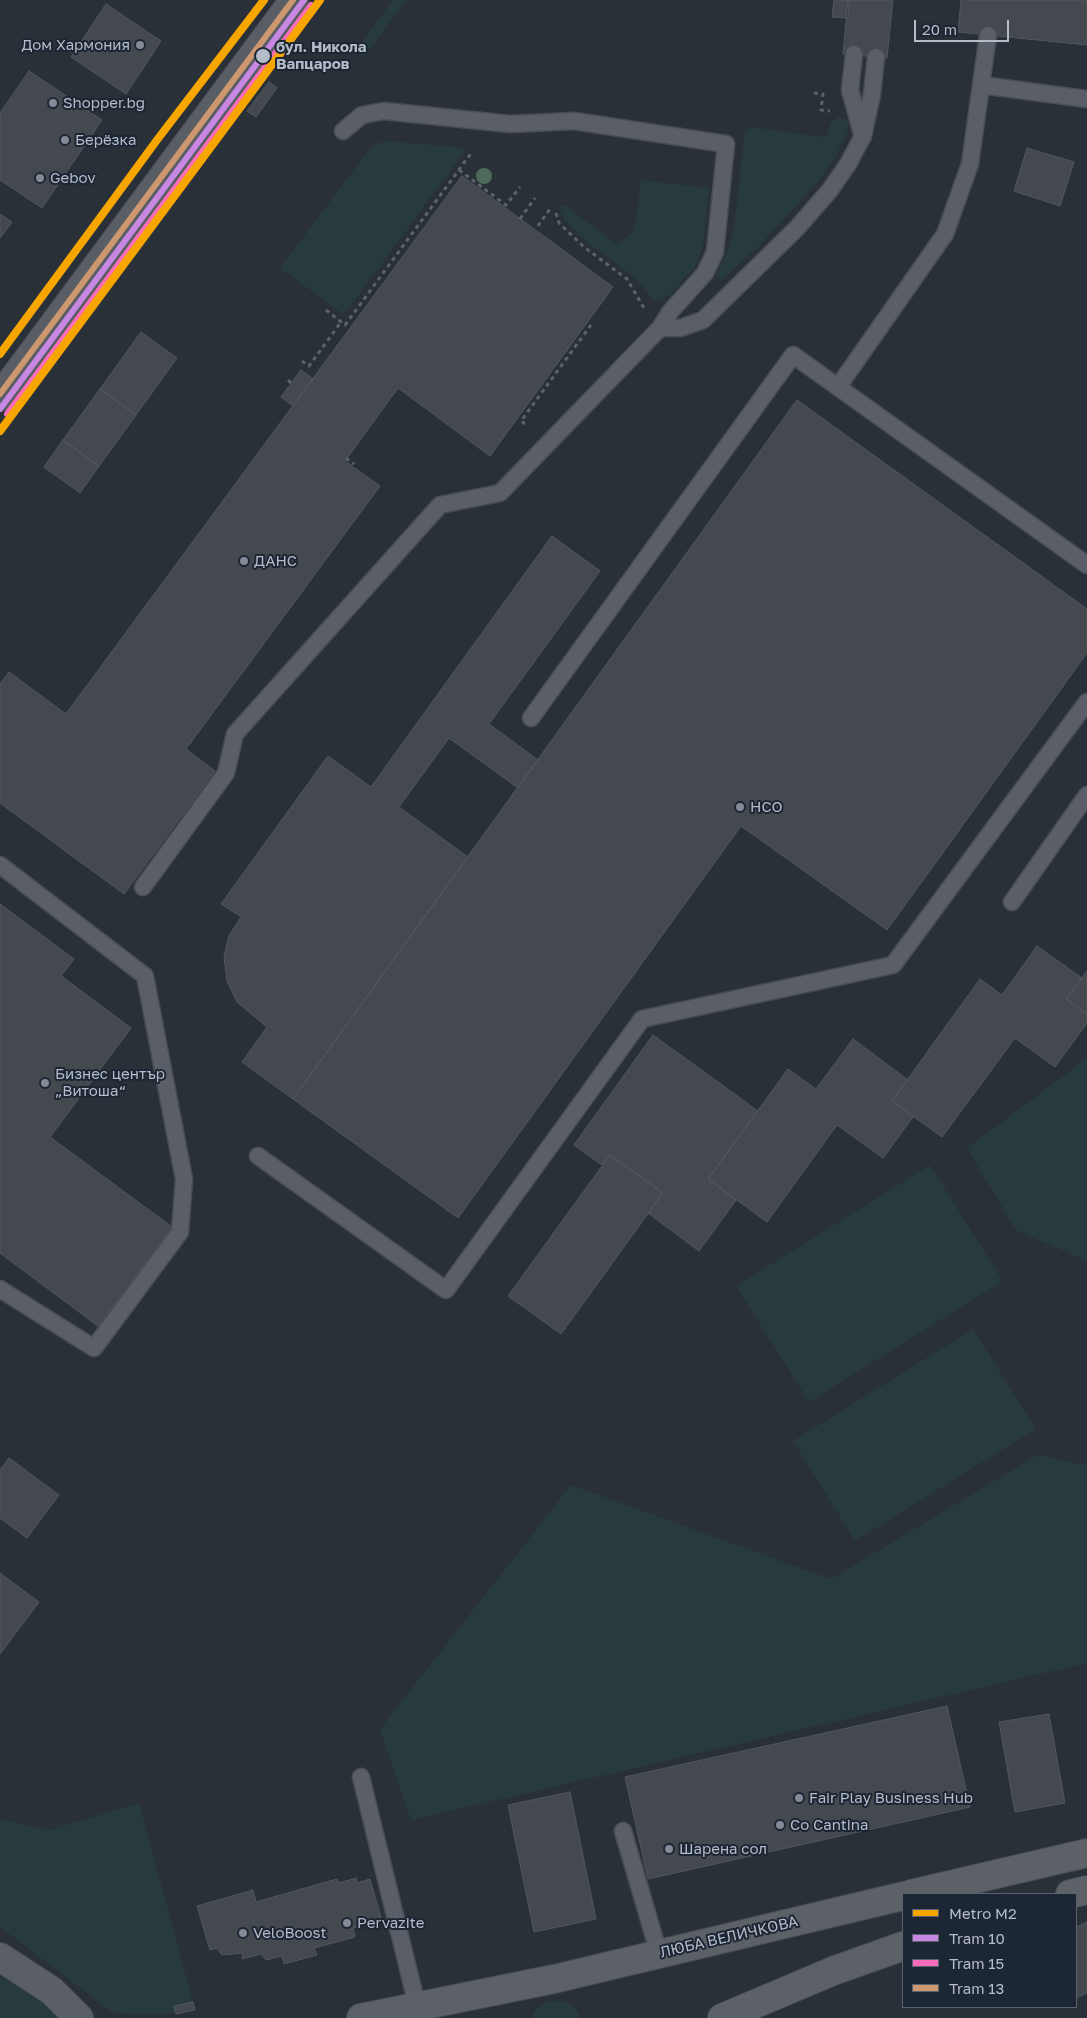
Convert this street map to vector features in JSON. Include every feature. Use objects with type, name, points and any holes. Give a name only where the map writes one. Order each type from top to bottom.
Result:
[{"type":"main road","points":[[0,397],[294,0]]},
{"type":"main road","points":[[915,1893],[1087,1853]]},
{"type":"main road","points":[[1074,1893],[1087,1890]]},
{"type":"main road","name":"ЛЮБА ВЕЛИЧКОВА","points":[[361,2018],[417,2005],[554,1979],[902,1896]]},
{"type":"main road","points":[[722,2018],[834,1971],[902,1946]]},
{"type":"street","points":[[0,1957],[52,1991],[79,2018]]},
{"type":"lane","points":[[838,387],[945,234],[970,164],[988,35]]},
{"type":"lane","points":[[854,54],[850,90],[863,136]]},
{"type":"lane","points":[[660,328],[680,328],[703,320],[772,255],[830,190],[848,164],[863,136],[872,94],[876,57]]},
{"type":"lane","points":[[981,85],[1087,99]]},
{"type":"lane","points":[[143,888],[226,773],[235,734],[440,506],[500,493],[660,328],[670,312],[705,273],[715,252],[726,144],[574,121],[510,124],[384,111],[362,115],[344,131]]},
{"type":"lane","points":[[531,718],[793,355],[1087,565]]},
{"type":"lane","points":[[258,1156],[446,1290],[642,1019],[894,965],[1087,702]]},
{"type":"lane","points":[[1012,902],[1087,795]]},
{"type":"lane","points":[[0,865],[145,976],[184,1179],[180,1232],[94,1348],[0,1289]]},
{"type":"lane","points":[[361,1777],[417,2005]]},
{"type":"lane","points":[[624,1831],[659,1954]]},
{"type":"path","points":[[326,310],[345,324],[472,152]]},
{"type":"path","points":[[459,170],[506,205],[520,187]]},
{"type":"path","points":[[520,219],[535,198]]},
{"type":"path","points":[[538,226],[550,209]]},
{"type":"path","points":[[556,212],[559,223],[584,247],[626,279],[660,328]]},
{"type":"path","points":[[302,361],[309,366],[341,322]]},
{"type":"path","points":[[525,424],[521,421],[591,325]]},
{"type":"path","points":[[288,380],[291,383]]},
{"type":"path","points":[[346,458],[354,464]]},
{"type":"green space","points":[[393,0],[406,0],[366,55],[353,54]]},
{"type":"green space","points":[[838,117],[848,120],[848,131],[835,157],[819,181],[760,245],[722,280],[716,275],[727,253],[734,228],[745,131],[751,127],[824,137],[828,134],[830,124]]},
{"type":"green space","points":[[385,141],[467,148],[344,315],[280,268],[371,147]]},
{"type":"green space","points":[[641,180],[709,188],[703,246],[696,265],[670,295],[655,301],[632,275],[587,242],[565,221],[559,209],[563,204],[618,245],[635,229]]},
{"type":"green space","points":[[1087,1058],[1087,1261],[1016,1230],[967,1148]]},
{"type":"green space","points":[[930,1165],[1003,1281],[809,1402],[736,1286]]},
{"type":"green space","points":[[973,1329],[1036,1429],[855,1541],[793,1441]]},
{"type":"green space","points":[[1039,1454],[1080,1465],[1087,1462],[1087,1663],[411,1820],[380,1729],[571,1485],[831,1579]]},
{"type":"green space","points":[[139,1803],[193,2002],[175,2006],[176,2014],[113,2013],[0,1927],[0,1819],[49,1830]]},
{"type":"green space","points":[[0,1976],[60,2011],[67,2018],[0,2018]]},
{"type":"green space","points":[[552,2001],[562,2001],[571,2005],[581,2018],[531,2018],[536,2009]]},
{"type":"building","points":[[834,0],[849,0],[848,18],[832,17]]},
{"type":"building","points":[[848,0],[893,0],[887,58],[843,54]]},
{"type":"building","points":[[961,0],[1087,0],[1087,45],[958,32]]},
{"type":"building","points":[[106,4],[161,41],[126,94],[71,57]]},
{"type":"building","points":[[29,71],[102,120],[42,208],[0,180],[0,113]]},
{"type":"building","points":[[269,82],[277,88],[256,117],[247,111]]},
{"type":"building","points":[[1027,148],[1074,162],[1060,206],[1014,191]]},
{"type":"building","points":[[462,176],[613,287],[490,456],[398,388],[345,461],[380,486],[186,749],[215,771],[124,894],[0,803],[0,684],[9,672],[66,714]]},
{"type":"building","points":[[0,214],[12,222],[0,238]]},
{"type":"building","points":[[141,332],[177,358],[136,415],[100,389]]},
{"type":"building","points":[[301,370],[313,379],[293,406],[281,397]]},
{"type":"building","points":[[100,389],[136,415],[99,466],[63,440]]},
{"type":"building","name":"НСО","points":[[797,400],[1087,609],[1087,653],[887,930],[741,826],[458,1218],[293,1099]]},
{"type":"building","points":[[63,440],[99,466],[80,493],[44,467]]},
{"type":"building","points":[[552,536],[600,571],[489,724],[538,760],[518,788],[449,738],[399,807],[468,857],[293,1099],[242,1062],[267,1027],[237,1002],[227,981],[224,957],[229,936],[241,917],[221,904],[328,756],[371,787]]},
{"type":"building","name":"Бизнес център „Витоша“","points":[[0,904],[74,959],[61,976],[131,1028],[50,1137],[172,1227],[98,1326],[0,1253]]},
{"type":"building","points":[[1037,946],[1082,978],[1066,999],[1087,1014],[1087,1023],[1055,1067],[1015,1038],[942,1137],[892,1101],[980,979],[1002,995]]},
{"type":"building","points":[[1087,971],[1087,1014],[1066,999]]},
{"type":"building","points":[[653,1035],[758,1111],[708,1179],[736,1200],[699,1251],[648,1213],[663,1193],[610,1155],[602,1165],[574,1145]]},
{"type":"building","points":[[853,1039],[908,1080],[892,1101],[913,1117],[883,1158],[837,1125],[767,1222],[708,1179],[788,1069],[816,1089]]},
{"type":"building","points":[[610,1155],[663,1193],[561,1334],[508,1296]]},
{"type":"building","points":[[9,1458],[59,1495],[27,1538],[0,1518],[0,1470]]},
{"type":"building","points":[[0,1573],[39,1602],[0,1654]]},
{"type":"building","name":"Fair Play Business Hub","points":[[947,1706],[970,1807],[648,1879],[625,1777]]},
{"type":"building","points":[[1049,1714],[1065,1803],[1015,1812],[999,1722]]},
{"type":"building","points":[[570,1792],[596,1919],[534,1932],[508,1805]]},
{"type":"building","points":[[356,1878],[357,1883],[370,1879],[382,1921],[353,1928],[355,1937],[314,1948],[317,1955],[284,1964],[282,1956],[266,1960],[261,1954],[242,1959],[243,1953],[222,1955],[217,1948],[210,1950],[197,1906],[253,1890],[256,1902],[337,1879],[339,1883]]},
{"type":"building","points":[[1087,1922],[1087,1993],[1077,1998],[1077,1927]]},
{"type":"building","points":[[193,2002],[195,2010],[176,2014],[174,2006]]},
{"type":"metro line","name":"M2","points":[[0,354],[157,140],[264,0]]},
{"type":"metro line","name":"M2","points":[[0,431],[320,0]]},
{"type":"tram line","name":"13","points":[[0,394],[293,0]]},
{"type":"tram line","name":"10","points":[[0,409],[304,0]]},
{"type":"tram line","name":"15","points":[[7,414],[311,5]]},
{"type":"place","name":"Дом Хармония","points":[[140,45]]},
{"type":"place","name":"бул. Никола Вапцаров","points":[[263,56]]},
{"type":"place","name":"Shopper.bg","points":[[53,103]]},
{"type":"place","name":"Берёзка","points":[[65,140]]},
{"type":"place","name":"Gebov","points":[[40,178]]},
{"type":"place","name":"ДАНС","points":[[244,561]]},
{"type":"place","name":"НСО","points":[[740,807]]},
{"type":"place","name":"Бизнес център „Витоша“","points":[[45,1083]]},
{"type":"place","name":"Fair Play Business Hub","points":[[799,1798]]},
{"type":"place","name":"Co Cantina","points":[[780,1825]]},
{"type":"place","name":"Шарена сол","points":[[669,1849]]},
{"type":"place","name":"Pervazite","points":[[347,1923]]},
{"type":"place","name":"VeloBoost","points":[[243,1933]]}]
